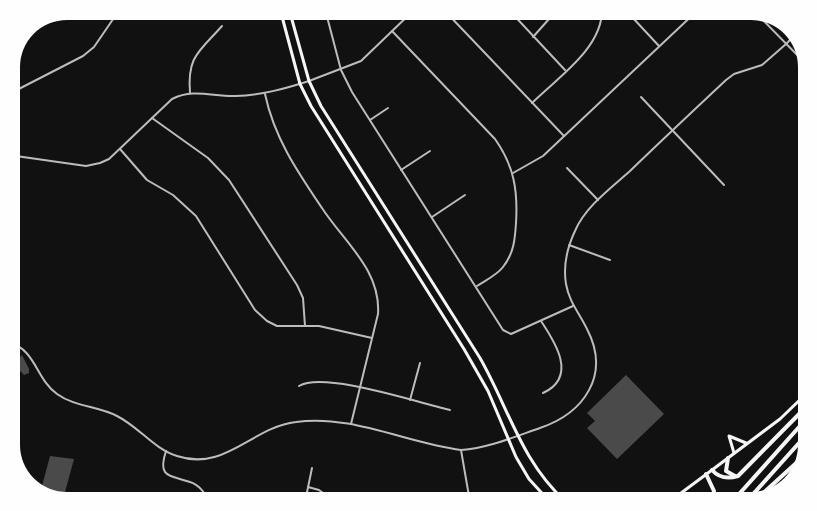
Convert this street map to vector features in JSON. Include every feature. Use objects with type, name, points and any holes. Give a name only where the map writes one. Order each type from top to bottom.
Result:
[{"type":"highway","points":[[712,470],[728,478],[738,476],[798,415]]},
{"type":"highway","points":[[741,492],[798,428]]},
{"type":"highway","points":[[756,491],[798,444]]},
{"type":"highway","points":[[728,458],[726,471],[729,475],[738,476]]},
{"type":"highway","points":[[770,487],[791,468]]},
{"type":"highway","points":[[706,474],[714,492]]},
{"type":"main road","points":[[283,20],[300,84],[324,129],[464,349],[488,391],[508,439],[529,479],[541,492]]},
{"type":"main road","points":[[292,20],[309,81],[321,106],[480,358],[497,389],[517,436],[540,476],[556,492]]},
{"type":"main road","points":[[682,492],[780,419],[798,402]]},
{"type":"main road","points":[[735,453],[729,436],[747,443]]},
{"type":"street","points":[[20,88],[83,56],[94,47],[112,20]]},
{"type":"street","points":[[329,20],[341,70],[401,170],[506,333],[511,334],[573,306]]},
{"type":"street","points":[[20,156],[90,166],[109,159],[172,99],[190,93],[233,96],[265,94],[309,81],[361,62],[404,20]]},
{"type":"street","points":[[453,20],[564,136]]},
{"type":"street","points":[[519,20],[565,70]]},
{"type":"street","points":[[534,36],[549,20]]},
{"type":"street","points":[[532,103],[594,40],[601,20]]},
{"type":"street","points":[[635,20],[659,46]]},
{"type":"street","points":[[513,173],[533,164],[687,20]]},
{"type":"street","points":[[764,22],[795,53]]},
{"type":"street","points":[[190,93],[188,72],[191,61],[222,26]]},
{"type":"street","points":[[392,31],[495,139],[508,157],[518,194],[512,254],[503,267],[476,287]]},
{"type":"street","points":[[20,348],[28,353],[44,380],[57,394],[118,416],[166,451],[187,459],[211,459],[234,452],[261,432],[274,426],[310,420],[351,425],[461,450],[478,449],[566,417],[580,405],[590,388],[596,365],[588,330],[573,306],[565,269],[569,245],[576,228],[598,200],[726,80],[734,74],[762,65],[790,40]]},
{"type":"street","points":[[265,94],[270,120],[280,143],[322,209],[374,280],[379,298],[351,425]]},
{"type":"street","points":[[641,97],[724,185]]},
{"type":"street","points":[[370,120],[388,108]]},
{"type":"street","points":[[152,118],[208,158],[229,180],[297,285],[303,298],[305,326]]},
{"type":"street","points":[[120,148],[147,180],[173,195],[196,216],[258,314],[277,326],[334,328],[372,338]]},
{"type":"street","points":[[401,170],[430,152]]},
{"type":"street","points":[[567,168],[598,200]]},
{"type":"street","points":[[432,217],[465,195]]},
{"type":"street","points":[[569,245],[610,260]]},
{"type":"street","points":[[541,321],[557,345],[562,370],[556,385],[543,393]]},
{"type":"street","points":[[410,400],[420,363]]},
{"type":"street","points":[[299,386],[307,381],[333,382],[450,410]]},
{"type":"street","points":[[461,450],[468,492]]},
{"type":"street","points":[[166,451],[162,463],[165,472],[172,478],[190,482],[203,492]]},
{"type":"street","points":[[307,492],[312,468]]},
{"type":"street","points":[[308,488],[322,492]]},
{"type":"building","points":[[22,355],[29,369],[29,373],[24,375],[20,371]]},
{"type":"building","points":[[626,375],[664,414],[617,459],[587,428],[595,421],[587,413]]},
{"type":"building","points":[[50,456],[74,459],[65,492],[42,485]]}]
